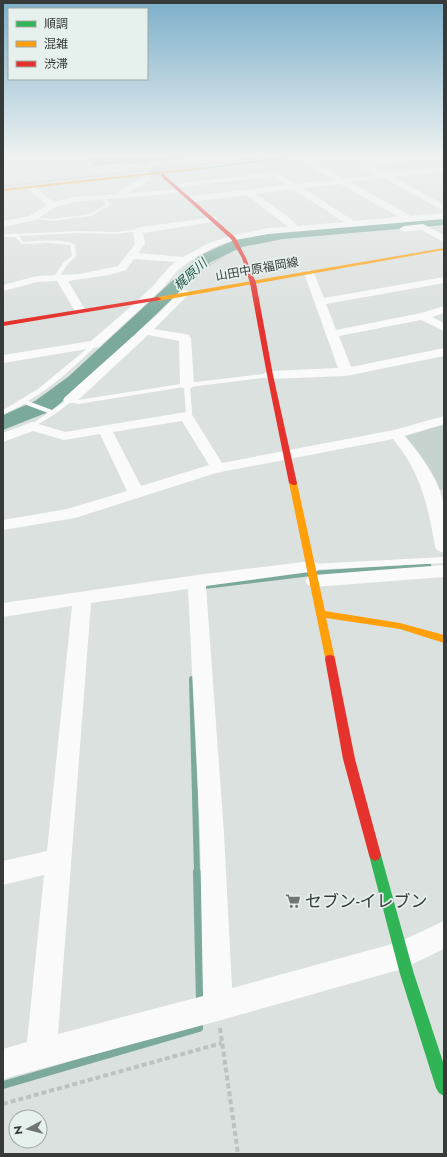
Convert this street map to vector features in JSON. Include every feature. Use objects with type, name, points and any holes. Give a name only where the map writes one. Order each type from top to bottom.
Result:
[{"type":"street","points":[[3,224],[32,218],[44,211]]},
{"type":"street","points":[[205,211],[236,243],[253,283],[270,375],[321,614],[349,759],[402,955],[444,1088]]},
{"type":"street","points":[[274,211],[296,229]]},
{"type":"street","points":[[333,211],[353,224]]},
{"type":"street","points":[[395,211],[444,239]]},
{"type":"street","points":[[236,243],[268,231],[444,216]]},
{"type":"street","points":[[3,288],[37,279],[94,275],[122,268],[140,244],[138,233],[140,230],[213,219]]},
{"type":"street","points":[[310,237],[444,225]]},
{"type":"street","points":[[3,359],[95,344],[149,299],[173,269],[186,260],[212,245],[236,243],[251,245]]},
{"type":"street","name":"山田中原福岡線","points":[[3,324],[253,283],[444,249]]},
{"type":"street","points":[[132,256],[186,260]]},
{"type":"street","points":[[309,273],[346,372]]},
{"type":"street","points":[[59,278],[80,311]]},
{"type":"street","points":[[321,302],[442,281]]},
{"type":"street","points":[[70,400],[146,331],[182,294]]},
{"type":"street","points":[[332,334],[422,316],[444,309]]},
{"type":"street","points":[[422,316],[444,328]]},
{"type":"street","points":[[146,331],[185,338],[187,385]]},
{"type":"street","points":[[270,375],[346,372],[444,352]]},
{"type":"street","points":[[3,438],[32,426],[64,436],[186,416],[218,468]]},
{"type":"street","points":[[3,525],[69,514],[108,503],[136,492],[218,468],[396,434],[444,420]]},
{"type":"street","points":[[104,429],[136,492]]},
{"type":"street","points":[[396,434],[413,455],[429,484],[435,502],[444,547]]},
{"type":"street","points":[[3,610],[197,581],[312,574],[444,572]]},
{"type":"street","points":[[197,581],[222,1015]]},
{"type":"street","points":[[41,1054],[82,599]]},
{"type":"street","points":[[321,614],[380,622],[432,634],[444,639]]},
{"type":"street","points":[[3,873],[59,860]]},
{"type":"street","points":[[3,1064],[41,1054],[222,1015],[402,955],[444,936]]},
{"type":"lane","points":[[32,218],[53,220],[91,215],[98,211]]},
{"type":"lane","points":[[3,230],[13,234],[22,244],[47,242],[71,244],[73,246],[74,256],[65,264],[59,278]]},
{"type":"lane","points":[[3,236],[13,234],[115,233],[140,230]]},
{"type":"lane","points":[[3,413],[25,403],[64,373],[95,344]]},
{"type":"lane","points":[[32,426],[70,400],[78,402],[187,385],[270,375]]},
{"type":"lane","points":[[186,416],[190,413],[187,385]]},
{"type":"lane","points":[[25,403],[52,413]]},
{"type":"lane","points":[[312,574],[444,560]]},
{"type":"path","points":[[182,294],[204,269],[221,257],[236,243]]},
{"type":"path","points":[[222,1015],[219,1026],[238,1154]]},
{"type":"path","points":[[3,1104],[222,1043]]},
{"type":"shaded area","points":[[444,425],[444,489],[435,490],[402,436]]},
{"type":"waterway","name":"梶原川","points":[[3,423],[43,406],[75,381],[205,259],[238,243],[283,235],[444,221]]},
{"type":"waterway","points":[[317,573],[429,566]]},
{"type":"waterway","points":[[200,587],[307,574]]},
{"type":"waterway","points":[[192,679],[197,873]]},
{"type":"waterway","points":[[197,872],[200,1002]]},
{"type":"waterway","points":[[3,1085],[199,1028],[199,1020]]},
{"type":"traffic: fast","points":[[375,855],[407,974],[444,1088]]},
{"type":"traffic: slow","points":[[158,299],[444,249]]},
{"type":"traffic: slow","points":[[293,483],[330,659]]},
{"type":"traffic: slow","points":[[321,614],[400,626],[444,639]]},
{"type":"traffic: jam","points":[[203,211],[233,238],[244,258],[253,283],[270,375],[293,483]]},
{"type":"traffic: jam","points":[[3,324],[158,299]]},
{"type":"traffic: jam","points":[[330,659],[349,759],[375,855]]},
{"type":"place","name":"セブン-イレブン","points":[[293,901]]}]
